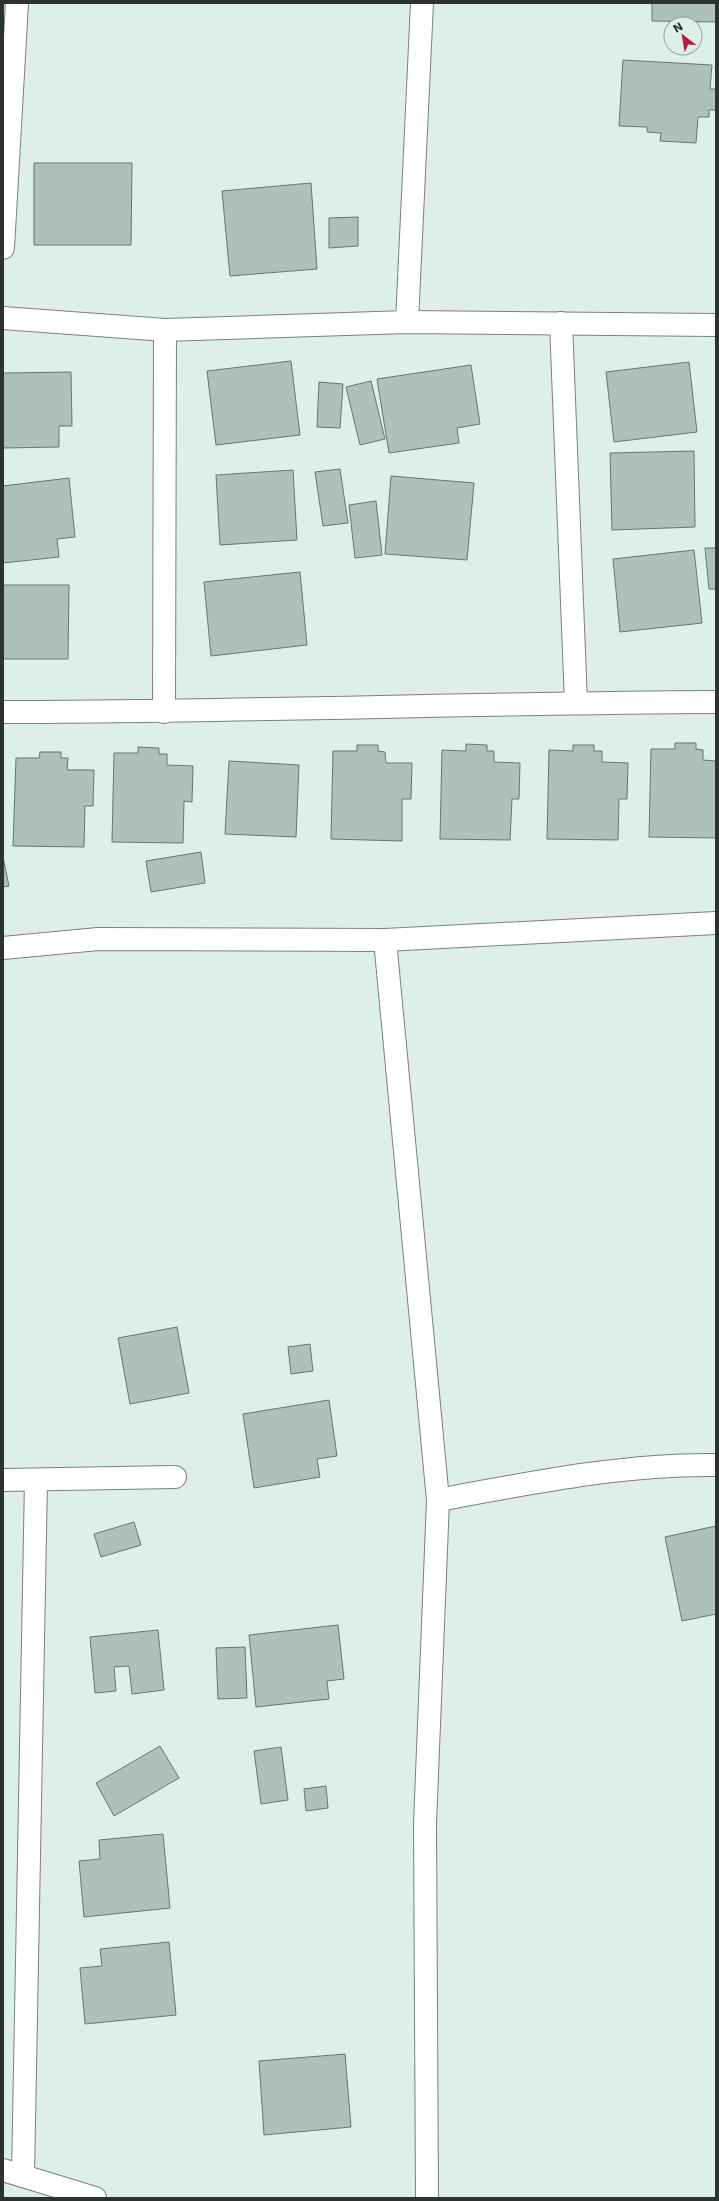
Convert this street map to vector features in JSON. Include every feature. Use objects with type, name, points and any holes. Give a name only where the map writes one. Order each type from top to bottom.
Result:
[{"type":"street","points":[[3,248],[17,3]]},
{"type":"street","points":[[407,322],[422,3]]},
{"type":"street","points":[[3,318],[166,330],[407,322],[716,325]]},
{"type":"street","points":[[561,323],[576,703]]},
{"type":"street","points":[[164,712],[166,330]]},
{"type":"street","points":[[3,712],[164,712],[576,703],[716,702]]},
{"type":"street","points":[[3,948],[98,939],[385,940],[716,923]]},
{"type":"street","points":[[385,940],[438,1500],[425,1824],[427,2198]]},
{"type":"street","points":[[438,1500],[610,1471],[670,1465],[716,1465]]},
{"type":"street","points":[[3,1480],[175,1477]]},
{"type":"street","points":[[36,1480],[13,2173],[95,2198]]},
{"type":"building","points":[[652,3],[716,3],[716,22],[703,22],[703,16],[663,16],[663,21],[652,21]]},
{"type":"building","points":[[623,60],[712,65],[710,89],[716,89],[716,110],[709,110],[709,117],[698,117],[696,143],[660,141],[661,133],[647,132],[647,127],[619,126]]},
{"type":"building","points":[[34,163],[132,163],[131,245],[34,245]]},
{"type":"building","points":[[311,183],[317,269],[230,276],[222,191]]},
{"type":"building","points":[[358,217],[358,246],[329,248],[329,218]]},
{"type":"building","points":[[291,361],[300,435],[216,445],[207,371]]},
{"type":"building","points":[[689,362],[697,432],[614,442],[606,372]]},
{"type":"building","points":[[471,365],[480,424],[457,428],[459,443],[389,453],[377,379]]},
{"type":"building","points":[[71,372],[72,426],[59,426],[59,447],[3,448],[3,373]]},
{"type":"building","points":[[371,381],[385,439],[360,445],[346,387]]},
{"type":"building","points":[[319,382],[343,384],[340,428],[317,427]]},
{"type":"building","points":[[694,451],[695,527],[612,530],[610,453]]},
{"type":"building","points":[[340,469],[348,523],[323,526],[315,472]]},
{"type":"building","points":[[293,470],[297,540],[220,545],[216,475]]},
{"type":"building","points":[[391,476],[474,483],[467,560],[385,554]]},
{"type":"building","points":[[69,478],[75,537],[57,539],[59,557],[3,563],[3,486]]},
{"type":"building","points":[[376,501],[382,555],[355,558],[349,505]]},
{"type":"building","points":[[705,548],[716,548],[716,589],[709,589]]},
{"type":"building","points":[[694,550],[702,623],[620,632],[613,559]]},
{"type":"building","points":[[300,572],[307,645],[211,656],[204,582]]},
{"type":"building","points":[[3,585],[69,585],[68,659],[3,659]]},
{"type":"building","points":[[675,743],[696,743],[696,749],[703,750],[703,760],[716,761],[716,838],[649,837],[651,749],[675,749]]},
{"type":"building","points":[[466,744],[487,745],[487,751],[494,751],[494,762],[520,763],[519,799],[512,799],[510,840],[440,839],[442,750],[466,751]]},
{"type":"building","points":[[357,745],[378,745],[378,751],[385,752],[386,763],[412,763],[411,799],[402,799],[402,841],[331,839],[333,751],[357,751]]},
{"type":"building","points":[[573,745],[594,745],[594,751],[602,751],[602,762],[628,763],[627,799],[619,799],[618,840],[547,839],[549,750],[573,751]]},
{"type":"building","points":[[138,747],[159,748],[159,754],[167,754],[167,765],[193,766],[192,802],[184,801],[183,843],[112,842],[114,753],[138,753]]},
{"type":"building","points":[[40,752],[61,752],[61,758],[68,758],[67,770],[94,770],[93,806],[85,806],[84,847],[13,846],[16,758],[39,758]]},
{"type":"building","points":[[229,761],[299,765],[296,837],[225,834]]},
{"type":"building","points":[[201,852],[205,883],[151,892],[146,861]]},
{"type":"building","points":[[3,857],[9,886],[3,887]]},
{"type":"building","points":[[177,1327],[189,1393],[130,1404],[118,1338]]},
{"type":"building","points":[[310,1344],[313,1371],[291,1374],[288,1347]]},
{"type":"building","points":[[329,1400],[337,1456],[317,1459],[320,1477],[254,1488],[243,1414]]},
{"type":"building","points":[[134,1522],[141,1545],[101,1557],[94,1534]]},
{"type":"building","points":[[716,1526],[716,1614],[682,1621],[665,1537]]},
{"type":"building","points":[[338,1625],[344,1679],[327,1681],[329,1699],[256,1707],[249,1635]]},
{"type":"building","points":[[158,1630],[164,1690],[132,1694],[129,1666],[114,1667],[116,1691],[95,1693],[90,1637]]},
{"type":"building","points":[[245,1647],[247,1698],[218,1699],[216,1648]]},
{"type":"building","points":[[160,1746],[179,1778],[114,1816],[96,1783]]},
{"type":"building","points":[[281,1747],[288,1800],[261,1804],[254,1751]]},
{"type":"building","points":[[326,1786],[328,1808],[306,1811],[304,1789]]},
{"type":"building","points":[[163,1834],[170,1908],[84,1917],[79,1861],[100,1859],[99,1840]]},
{"type":"building","points":[[169,1942],[176,2015],[85,2024],[80,1968],[102,1966],[100,1949]]},
{"type":"building","points":[[345,2054],[351,2127],[264,2135],[259,2061]]}]
